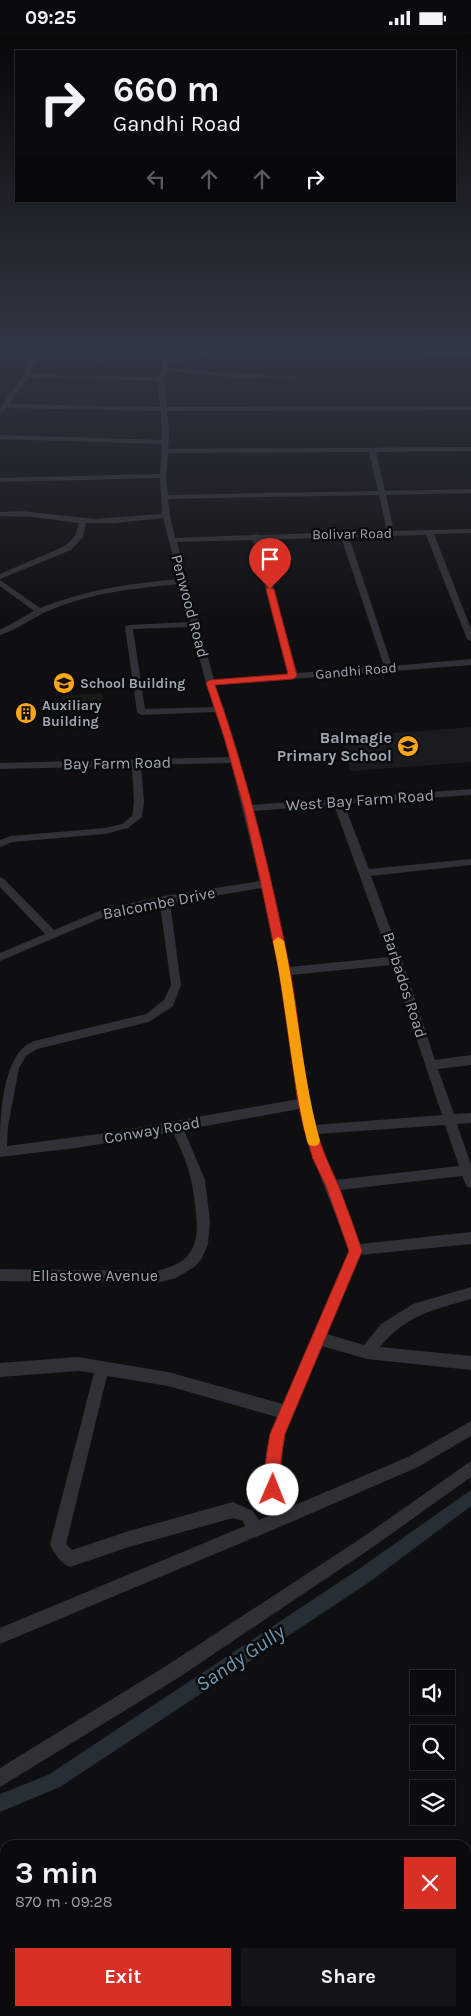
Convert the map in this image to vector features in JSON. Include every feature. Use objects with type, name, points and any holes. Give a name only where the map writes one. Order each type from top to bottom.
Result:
[{"type":"street","points":[[113,440],[164,442]]},
{"type":"street","name":"Penwood Road","points":[[164,442],[162,476],[166,516],[210,683],[221,709],[235,760],[266,884],[285,971],[304,1103],[310,1129],[319,1159],[332,1186],[356,1251]]},
{"type":"street","points":[[372,449],[391,533]]},
{"type":"street","points":[[164,451],[471,449]]},
{"type":"street","points":[[0,480],[162,476]]},
{"type":"street","points":[[164,497],[471,491]]},
{"type":"street","points":[[0,514],[18,513],[84,521],[130,520],[166,516]]},
{"type":"street","points":[[0,577],[68,549],[80,537],[84,521]]},
{"type":"street","name":"Bolivar Road","points":[[173,540],[471,531]]},
{"type":"street","points":[[429,532],[471,639]]},
{"type":"street","points":[[344,534],[389,669]]},
{"type":"street","points":[[256,536],[293,676]]},
{"type":"street","points":[[0,633],[39,611],[78,596],[104,589],[182,581]]},
{"type":"street","points":[[0,582],[39,611]]},
{"type":"street","points":[[194,624],[130,627],[141,712],[221,709]]},
{"type":"street","name":"Gandhi Road","points":[[210,683],[471,662]]},
{"type":"street","name":"Bay Farm Road","points":[[0,766],[235,760]]},
{"type":"street","points":[[0,844],[11,839],[105,831],[125,826],[137,817],[139,802],[136,763]]},
{"type":"street","name":"West Bay Farm Road","points":[[248,808],[471,792]]},
{"type":"street","name":"Barbados Road","points":[[338,802],[367,873],[449,1121],[469,1170],[471,1183]]},
{"type":"street","points":[[367,873],[471,862]]},
{"type":"street","points":[[0,881],[52,934]]},
{"type":"street","name":"Balcombe Drive","points":[[0,957],[104,913],[164,900],[266,884]]},
{"type":"street","points":[[0,1152],[2,1126],[13,1067],[22,1053],[34,1045],[149,1018],[169,1003],[176,985],[164,900]]},
{"type":"street","points":[[285,971],[397,960]]},
{"type":"street","points":[[432,1065],[471,1060]]},
{"type":"street","name":"Conway Road","points":[[0,1152],[47,1147],[177,1127],[304,1103]]},
{"type":"street","points":[[310,1129],[471,1118]]},
{"type":"street","name":"Ellastowe Avenue","points":[[0,1275],[157,1277],[168,1275],[190,1264],[201,1251],[205,1229],[198,1178],[177,1127]]},
{"type":"street","points":[[332,1186],[469,1170]]},
{"type":"street","points":[[284,1518],[273,1490],[277,1434],[356,1251],[471,1238]]},
{"type":"street","points":[[367,1352],[386,1329],[418,1308],[471,1293]]},
{"type":"street","points":[[318,1337],[367,1352],[471,1363]]},
{"type":"street","points":[[0,1370],[78,1364],[168,1379],[286,1412]]},
{"type":"street","points":[[102,1368],[58,1544],[60,1549],[70,1559],[129,1539],[233,1510],[248,1516],[255,1528]]},
{"type":"street","points":[[0,1636],[255,1528],[284,1518],[412,1462],[471,1428]]},
{"type":"street","points":[[0,1778],[172,1673],[368,1542],[471,1468]]},
{"type":"shaded area","points":[[103,693],[103,705],[62,707],[62,696]]},
{"type":"shaded area","name":"Balmagie Primary School","points":[[471,727],[471,762],[350,771],[342,737]]},
{"type":"waterway","name":"Sandy Gully","points":[[0,1803],[54,1781],[362,1577],[471,1497]]},
{"type":"slow traffic","points":[[278,941],[285,971],[304,1103],[314,1141]]},
{"type":"place","name":"School Building","points":[[64,683]]},
{"type":"place","name":"Auxiliary Building","points":[[26,713]]},
{"type":"place","name":"Balmagie Primary School","points":[[408,746]]},
{"type":"route","points":[[270,589],[293,676],[210,683],[221,709],[229,737],[266,884],[285,971],[304,1103],[310,1129],[319,1159],[332,1186],[356,1251],[277,1434],[273,1490]]}]
